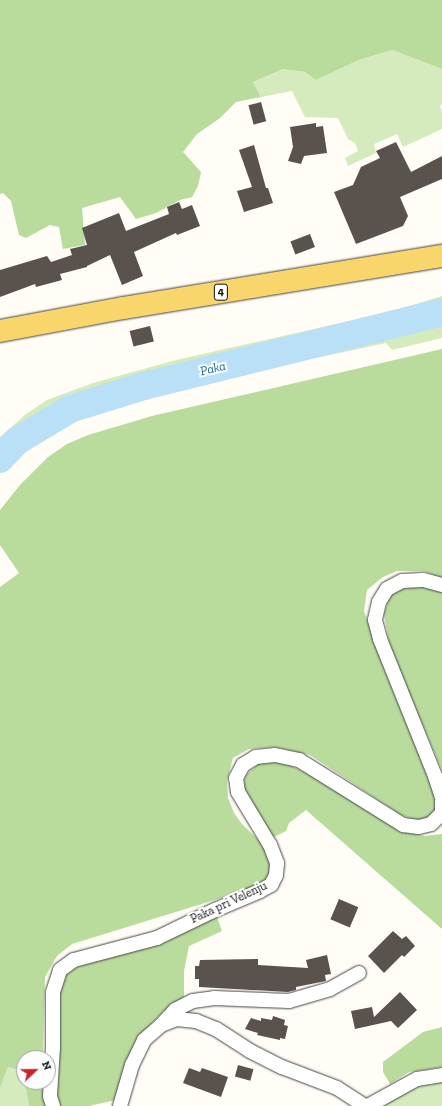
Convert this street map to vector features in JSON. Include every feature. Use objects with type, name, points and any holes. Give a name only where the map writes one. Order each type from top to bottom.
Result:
[{"type":"main road","name":"4","points":[[0,331],[123,308],[442,256]]},
{"type":"street","points":[[442,585],[422,580],[402,581],[387,589],[379,602],[375,620],[380,638],[442,797]]},
{"type":"street","name":"Paka pri Velenju","points":[[53,1106],[50,1096],[53,1047],[53,992],[60,970],[74,960],[157,938],[271,885],[276,875],[277,863],[270,845],[238,792],[236,778],[243,765],[256,757],[262,756],[275,755],[299,760],[403,825],[419,827],[431,824],[442,813],[442,801]]},
{"type":"street","points":[[120,1106],[132,1065],[144,1040],[176,1010],[193,1001],[214,998],[290,1001],[330,989],[359,973]]},
{"type":"street","points":[[161,1025],[177,1019],[196,1021],[209,1026],[250,1051],[282,1067],[337,1088],[367,1106],[416,1079],[442,1075]]},
{"type":"green space","points":[[0,0],[442,0],[442,69],[392,50],[359,60],[316,80],[305,72],[283,69],[253,82],[261,97],[236,102],[220,118],[197,134],[183,152],[201,172],[198,186],[192,197],[180,200],[156,213],[136,219],[120,197],[82,208],[85,245],[63,249],[59,227],[50,225],[26,238],[19,235],[11,201],[3,193],[0,194]]},
{"type":"green space","points":[[392,50],[442,69],[442,104],[440,106],[442,112],[442,129],[403,147],[397,134],[374,144],[376,153],[348,166],[345,158],[358,151],[355,143],[348,139],[338,118],[305,117],[292,91],[261,97],[253,82],[283,69],[305,72],[316,80],[359,60]]},
{"type":"green space","points":[[442,296],[442,307],[198,364],[74,399],[27,427],[0,451],[0,437],[26,414],[47,400],[93,383],[176,360],[390,312]]},
{"type":"green space","points":[[442,318],[442,338],[392,350],[386,343],[316,358],[308,351]]},
{"type":"green space","points":[[442,349],[442,578],[424,571],[397,571],[383,577],[367,590],[364,611],[437,802],[437,816],[424,824],[401,815],[310,755],[275,747],[249,749],[233,758],[227,781],[228,798],[234,813],[242,824],[266,847],[273,870],[263,885],[72,944],[57,956],[45,977],[43,1050],[16,1050],[16,1069],[8,1067],[0,1088],[0,587],[19,573],[0,545],[0,510],[20,485],[48,457],[67,444],[88,435],[152,416]]},
{"type":"green space","points":[[402,586],[434,588],[442,592],[442,770],[390,648],[384,614],[390,595]]},
{"type":"green space","points":[[276,759],[315,777],[401,830],[424,836],[442,834],[442,929],[306,810],[289,823],[286,831],[274,837],[253,812],[243,787],[246,775],[258,764]]},
{"type":"green space","points":[[216,914],[222,931],[189,946],[184,971],[184,999],[163,1012],[139,1036],[116,1100],[89,1106],[56,1106],[58,993],[66,973],[83,961]]},
{"type":"green space","points":[[442,1027],[442,1067],[409,1072],[390,1084],[383,1072],[383,1062],[423,1032]]},
{"type":"green space","points":[[8,1067],[16,1069],[16,1090],[27,1090],[29,1106],[0,1106],[0,1088]]},
{"type":"green space","points":[[442,1080],[442,1106],[383,1106],[387,1100],[430,1081]]},
{"type":"green space","points":[[26,1090],[44,1090],[46,1106],[29,1106]]},
{"type":"building","points":[[261,102],[266,121],[254,125],[248,105]]},
{"type":"building","points":[[316,123],[316,127],[323,126],[327,153],[304,156],[301,164],[288,161],[293,147],[290,127]]},
{"type":"building","points":[[396,142],[411,172],[442,156],[442,179],[400,197],[408,216],[403,226],[356,244],[334,192],[353,185],[361,167],[380,158],[376,151]]},
{"type":"building","points":[[254,145],[266,188],[268,188],[273,203],[244,212],[237,191],[252,187],[239,150]]},
{"type":"building","points":[[179,202],[182,209],[192,205],[200,226],[177,235],[176,233],[134,252],[143,276],[122,285],[110,255],[87,267],[60,274],[62,280],[36,287],[35,284],[0,297],[0,270],[47,256],[51,262],[72,255],[70,249],[87,245],[82,228],[119,213],[126,231],[169,214],[167,207]]},
{"type":"building","points":[[310,234],[315,247],[295,255],[290,242]]},
{"type":"building","points":[[150,326],[154,342],[133,347],[130,331]]},
{"type":"building","points":[[339,899],[358,907],[350,927],[330,919]]},
{"type":"building","points":[[393,931],[402,939],[406,936],[415,946],[404,957],[402,955],[384,973],[368,956]]},
{"type":"building","points":[[327,955],[331,974],[325,975],[326,981],[296,987],[296,990],[288,992],[199,987],[199,979],[195,979],[195,966],[199,966],[200,960],[258,959],[258,965],[308,968],[306,960]]},
{"type":"building","points":[[400,992],[417,1010],[398,1028],[391,1021],[355,1029],[351,1011],[372,1007],[374,1017]]},
{"type":"building","points":[[273,1016],[285,1020],[284,1025],[288,1026],[285,1039],[280,1038],[280,1040],[257,1035],[258,1033],[245,1029],[251,1018],[261,1021],[261,1018],[272,1020]]},
{"type":"building","points":[[238,1065],[253,1069],[250,1081],[235,1077]]},
{"type":"building","points":[[189,1068],[200,1072],[202,1068],[228,1077],[221,1097],[183,1083]]},
{"type":"waterway","name":"Paka","points":[[0,459],[17,441],[70,409],[144,386],[442,312]]}]
